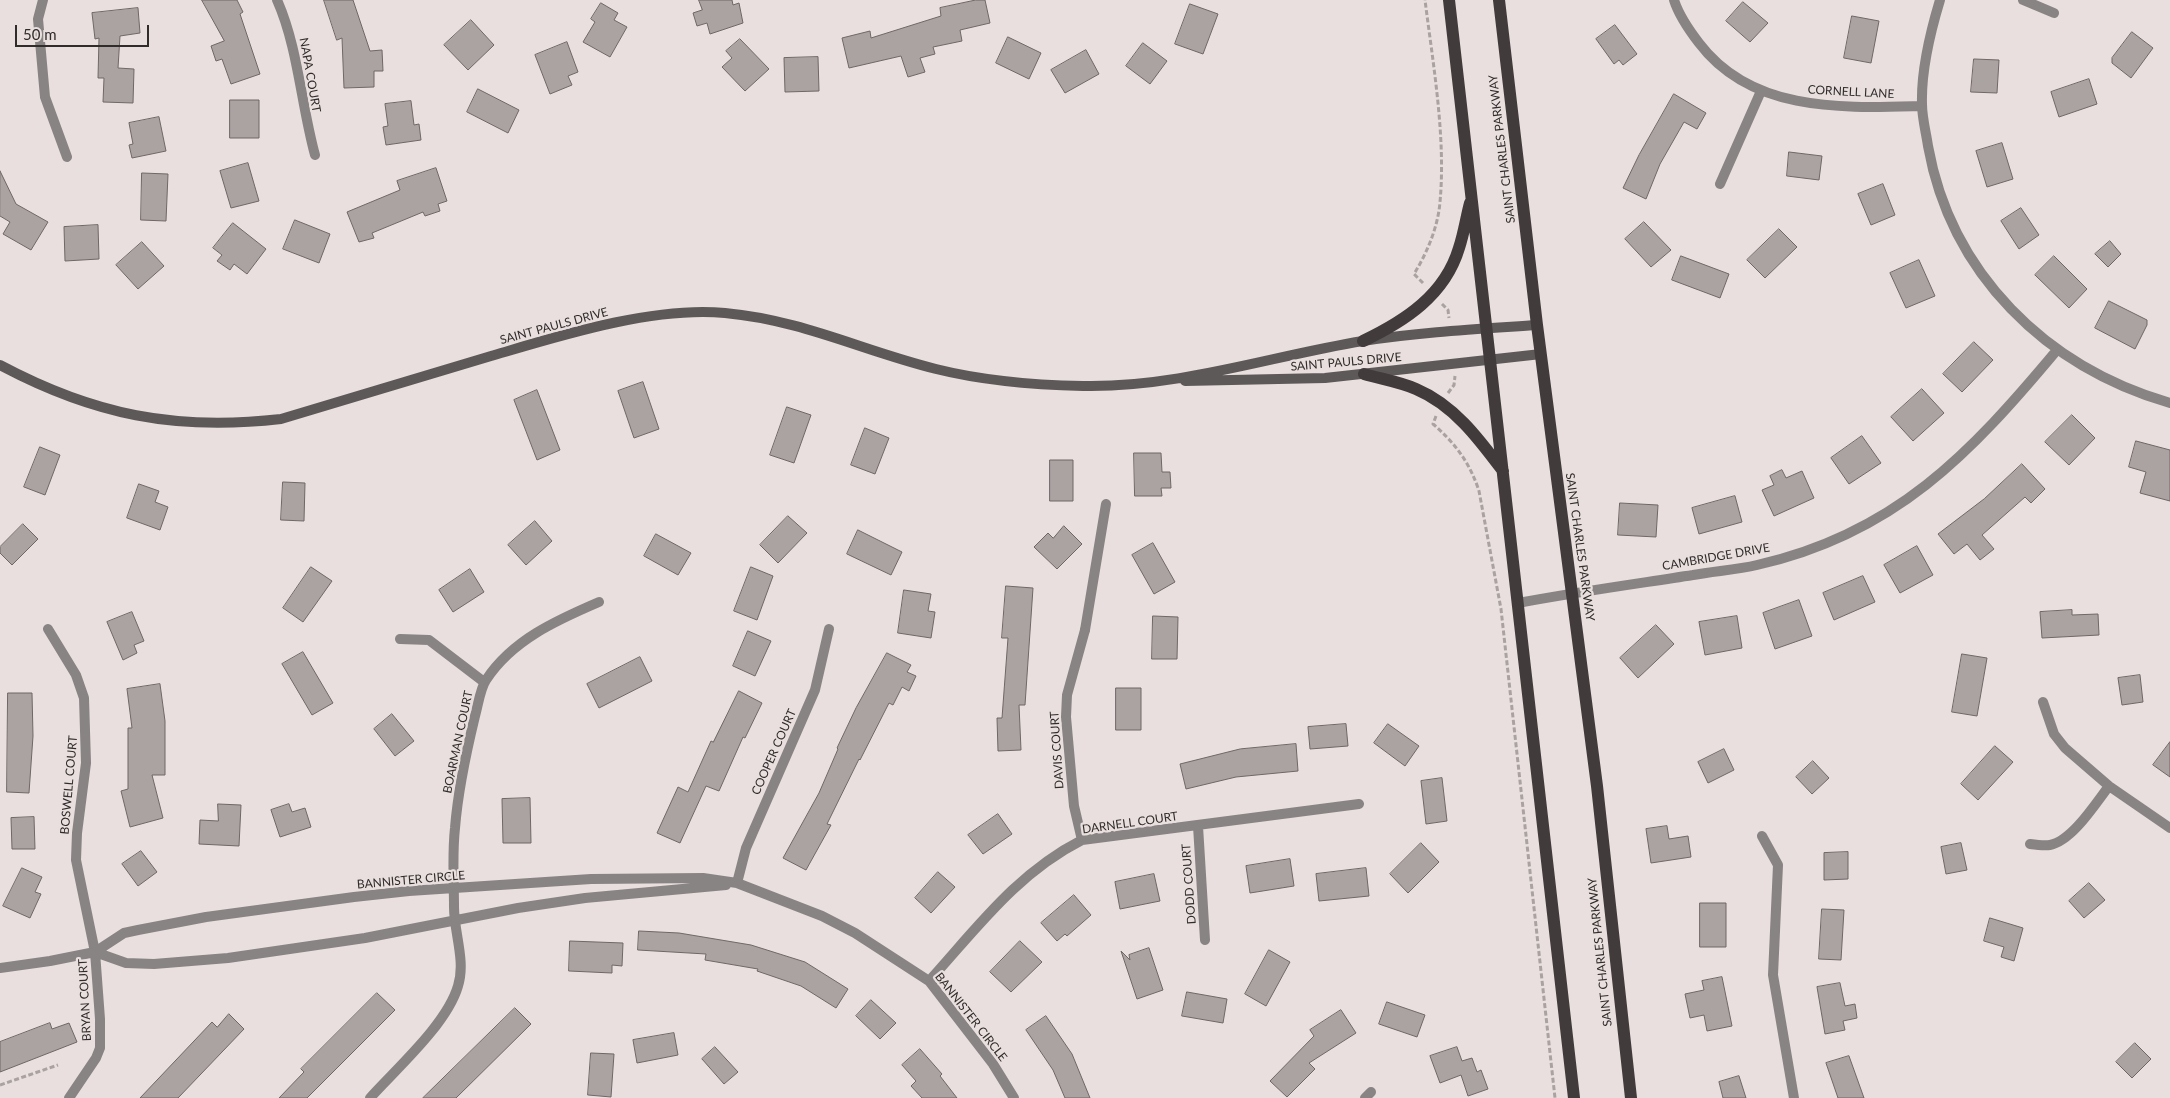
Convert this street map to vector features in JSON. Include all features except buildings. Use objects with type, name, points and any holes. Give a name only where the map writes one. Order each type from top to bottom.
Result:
[{"type":"main road","points":[[1449,0],[1488,329],[1574,1098]]},
{"type":"main road","name":"SAINT CHARLES PARKWAY","points":[[1499,0],[1537,325],[1573,592],[1631,1098]]},
{"type":"main road","points":[[1363,341],[1401,321],[1432,294],[1444,280],[1457,254],[1472,195]]},
{"type":"main road","points":[[1364,374],[1415,389],[1441,402],[1466,425],[1504,472]]},
{"type":"street","points":[[43,0],[38,19],[45,97],[67,157]]},
{"type":"street","name":"NAPA COURT","points":[[277,0],[288,25],[304,115],[315,155]]},
{"type":"street","name":"CORNELL LANE","points":[[1674,0],[1689,30],[1717,64],[1737,79],[1762,91],[1778,97],[1819,105],[1921,106]]},
{"type":"street","points":[[1940,0],[1930,35],[1921,106],[1939,192],[1973,260],[1998,296],[2029,328],[2057,350],[2090,371],[2121,386],[2170,403]]},
{"type":"street","points":[[2023,0],[2054,13]]},
{"type":"street","points":[[1720,184],[1762,91]]},
{"type":"street","name":"SAINT PAULS DRIVE","points":[[0,365],[54,391],[124,414],[180,422],[246,423],[281,419],[569,333],[662,316],[721,312],[805,327],[936,369],[1018,383],[1087,386],[1154,381],[1272,380],[1364,374],[1541,354]]},
{"type":"street","name":"SAINT PAULS DRIVE","points":[[1154,381],[1231,369],[1363,341],[1537,325]]},
{"type":"street","name":"CAMBRIDGE DRIVE","points":[[1518,603],[1573,592],[1756,565],[1835,540],[1865,526],[1902,504],[1955,463],[1988,430],[2057,350]]},
{"type":"street","name":"DAVIS COURT","points":[[1082,840],[1074,806],[1066,717],[1067,695],[1084,630],[1106,504]]},
{"type":"street","name":"BOARMAN COURT","points":[[370,1098],[437,1024],[453,1001],[462,969],[454,920],[453,859],[464,761],[484,682],[510,653],[532,635],[559,619],[600,602]]},
{"type":"street","name":"BOSWELL COURT","points":[[48,629],[76,675],[84,698],[86,763],[77,834],[76,860],[95,952]]},
{"type":"street","name":"COOPER COURT","points":[[737,883],[746,848],[815,690],[829,629]]},
{"type":"street","points":[[400,639],[429,640],[484,682]]},
{"type":"street","points":[[2043,702],[2057,739],[2109,786],[2170,828]]},
{"type":"street","points":[[2030,844],[2049,846],[2060,841],[2082,820],[2109,786]]},
{"type":"street","name":"DARNELL COURT","points":[[928,981],[1019,882],[1055,854],[1082,840],[1359,804]]},
{"type":"street","name":"DODD COURT","points":[[1198,826],[1205,940]]},
{"type":"street","points":[[1762,836],[1778,865],[1773,975],[1794,1098]]},
{"type":"street","name":"BANNISTER CIRCLE","points":[[0,968],[95,952],[124,933],[206,917],[363,896],[591,879],[703,878],[737,883],[784,900],[855,933],[928,981],[994,1064],[1014,1098]]},
{"type":"street","name":"BANNISTER CIRCLE","points":[[95,952],[126,963],[136,964],[228,958],[366,938],[454,920],[585,898],[737,883]]},
{"type":"street","name":"BRYAN COURT","points":[[68,1098],[96,1058],[100,1048],[100,1019],[95,952]]},
{"type":"path","points":[[1425,0],[1440,144],[1440,203],[1431,238],[1414,274],[1448,310],[1453,332]]},
{"type":"path","points":[[1457,363],[1454,385],[1441,402],[1433,424],[1451,440],[1473,472],[1479,492],[1500,609],[1555,1098]]},
{"type":"path","points":[[0,1085],[58,1065]]}]
